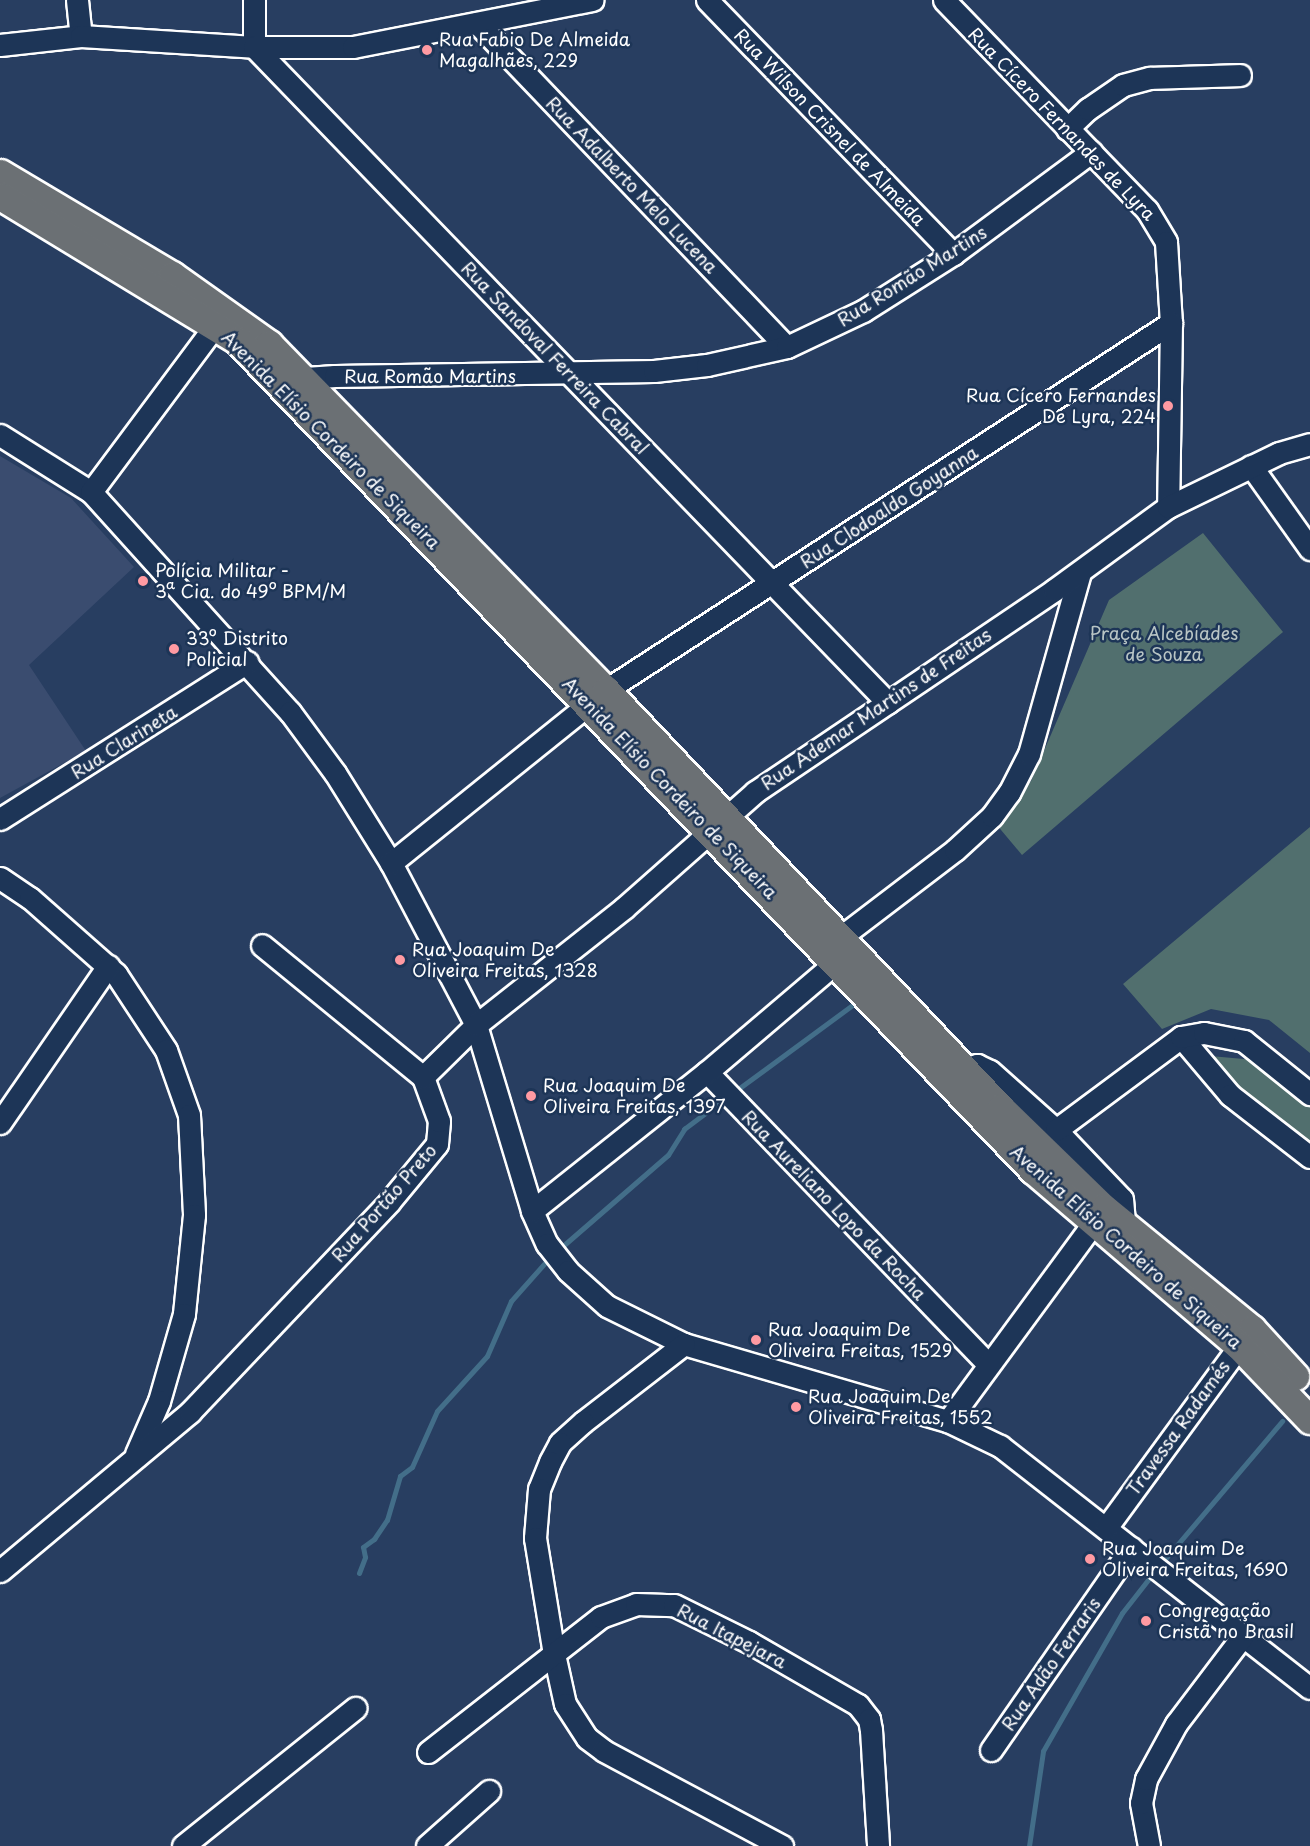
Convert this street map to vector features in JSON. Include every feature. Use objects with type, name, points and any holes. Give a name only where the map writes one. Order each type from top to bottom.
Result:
[{"type":"main road","name":"Avenida Elísio Cordeiro de Siqueira","points":[[0,173],[222,317],[297,385],[718,822],[838,950],[1033,1170],[1107,1218]]},
{"type":"main road","name":"Avenida Elísio Cordeiro de Siqueira","points":[[0,196],[222,317]]},
{"type":"main road","name":"Avenida Elísio Cordeiro de Siqueira","points":[[838,950],[964,1069],[1107,1218],[1245,1337],[1308,1408]]},
{"type":"street","points":[[77,0],[81,36]]},
{"type":"street","points":[[254,0],[254,47]]},
{"type":"street","points":[[0,45],[81,36],[254,47],[353,47],[592,0]]},
{"type":"street","name":"Rua Wilson Crisnel de Almeida","points":[[707,0],[953,254]]},
{"type":"street","name":"Rua Cícero Fernandes de Lyra","points":[[944,0],[1147,210],[1166,242],[1171,323],[1168,507]]},
{"type":"street","name":"Rua Adalberto Melo Lucena","points":[[477,23],[787,347]]},
{"type":"street","name":"Rua Sandoval Ferreira Cabral","points":[[254,47],[888,703]]},
{"type":"street","points":[[1067,129],[1088,109],[1123,85],[1150,78],[1240,75]]},
{"type":"street","name":"Rua Romão Martins","points":[[297,385],[363,375],[571,375],[706,365],[787,347],[863,311],[953,254],[1091,152]]},
{"type":"street","points":[[91,492],[222,317]]},
{"type":"street","name":"Rua Clodoaldo Goyanna","points":[[391,863],[597,696],[1171,323]]},
{"type":"street","points":[[0,435],[91,492],[247,662],[312,741],[391,863],[476,1025],[535,1218],[568,1271],[607,1306],[684,1344],[948,1421],[1000,1446],[1310,1688]]},
{"type":"street","name":"Rua Ademar Martins de Freitas","points":[[423,1077],[476,1025],[624,908],[718,822],[1080,572],[1168,507],[1251,466],[1310,444]]},
{"type":"street","points":[[1251,466],[1310,549]]},
{"type":"street","points":[[535,1218],[712,1077],[838,950],[992,816],[1009,793],[1029,754],[1080,572]]},
{"type":"street","points":[[1054,590],[1069,614]]},
{"type":"street","name":"Rua Clarineta","points":[[0,819],[247,662]]},
{"type":"street","points":[[0,878],[30,898],[108,966],[135,998],[166,1050],[189,1116],[195,1170],[184,1314],[159,1401],[134,1457]]},
{"type":"street","points":[[262,945],[423,1077]]},
{"type":"street","points":[[0,1123],[108,966]]},
{"type":"street","points":[[1056,1130],[1181,1037],[1204,1033],[1244,1041],[1310,1094]]},
{"type":"street","points":[[1181,1037],[1230,1095],[1310,1157]]},
{"type":"street","points":[[948,1421],[987,1363],[1122,1199],[1056,1130],[990,1071],[977,1065],[964,1069]]},
{"type":"street","name":"Rua Portão Preto","points":[[0,1571],[190,1412],[389,1202],[437,1144],[439,1121],[423,1077]]},
{"type":"street","name":"Rua Aureliano Lopo da Rocha","points":[[712,1077],[987,1363]]},
{"type":"street","name":"Travessa Radamés","points":[[1106,1528],[1245,1337]]},
{"type":"street","points":[[684,1344],[583,1422],[560,1443],[550,1462],[539,1489],[535,1538],[554,1654],[565,1704],[588,1738],[615,1757],[782,1846]]},
{"type":"street","points":[[159,1401],[177,1412],[190,1412]]},
{"type":"street","name":"Rua Adão Ferraris","points":[[991,1750],[1139,1554]]},
{"type":"street","name":"Rua Itapejara","points":[[428,1752],[602,1617],[636,1604],[656,1603],[694,1614],[841,1693],[869,1719],[878,1846]]},
{"type":"street","points":[[1149,1846],[1141,1803],[1146,1779],[1176,1724],[1242,1637]]},
{"type":"street","points":[[183,1846],[355,1708]]},
{"type":"street","points":[[427,1846],[489,1791]]},
{"type":"shaded area","points":[[0,456],[71,498],[134,567],[29,665],[86,751],[0,798]]},
{"type":"green space","name":"Praça Alcebíades de Souza","points":[[1203,533],[1283,632],[1022,855],[996,824],[1031,781],[1109,600]]},
{"type":"green space","points":[[1310,827],[1310,1053],[1269,1020],[1211,1009],[1162,1029],[1123,984]]},
{"type":"green space","points":[[1199,1055],[1255,1060],[1310,1100],[1310,1150]]},
{"type":"waterway","points":[[734,1092],[854,1004]]},
{"type":"waterway","points":[[557,1251],[668,1155],[684,1129],[724,1099]]},
{"type":"waterway","points":[[359,1573],[365,1557],[363,1547],[374,1539],[387,1520],[400,1476],[412,1467],[437,1411],[487,1356],[511,1301],[550,1257]]},
{"type":"waterway","points":[[1160,1565],[1282,1421]]},
{"type":"waterway","points":[[1029,1846],[1043,1751],[1122,1613],[1154,1572]]},
{"type":"place","name":"Rua Fabio De Almeida Magalhães, 229","points":[[427,50]]},
{"type":"place","name":"Rua Cícero Fernandes De Lyra, 224","points":[[1168,406]]},
{"type":"place","name":"Polícia Militar - 3ª Cia. do 49º BPM/M","points":[[143,581]]},
{"type":"place","name":"33º Distrito Policial","points":[[174,649]]},
{"type":"place","name":"Rua Joaquim De Oliveira Freitas, 1328","points":[[400,960]]},
{"type":"place","name":"Rua Joaquim De Oliveira Freitas, 1397","points":[[531,1096]]},
{"type":"place","name":"Rua Joaquim De Oliveira Freitas, 1529","points":[[756,1340]]},
{"type":"place","name":"Rua Joaquim De Oliveira Freitas, 1552","points":[[796,1407]]},
{"type":"place","name":"Rua Joaquim De Oliveira Freitas, 1690","points":[[1090,1559]]},
{"type":"place","name":"Congregação Cristã no Brasil","points":[[1146,1621]]}]
